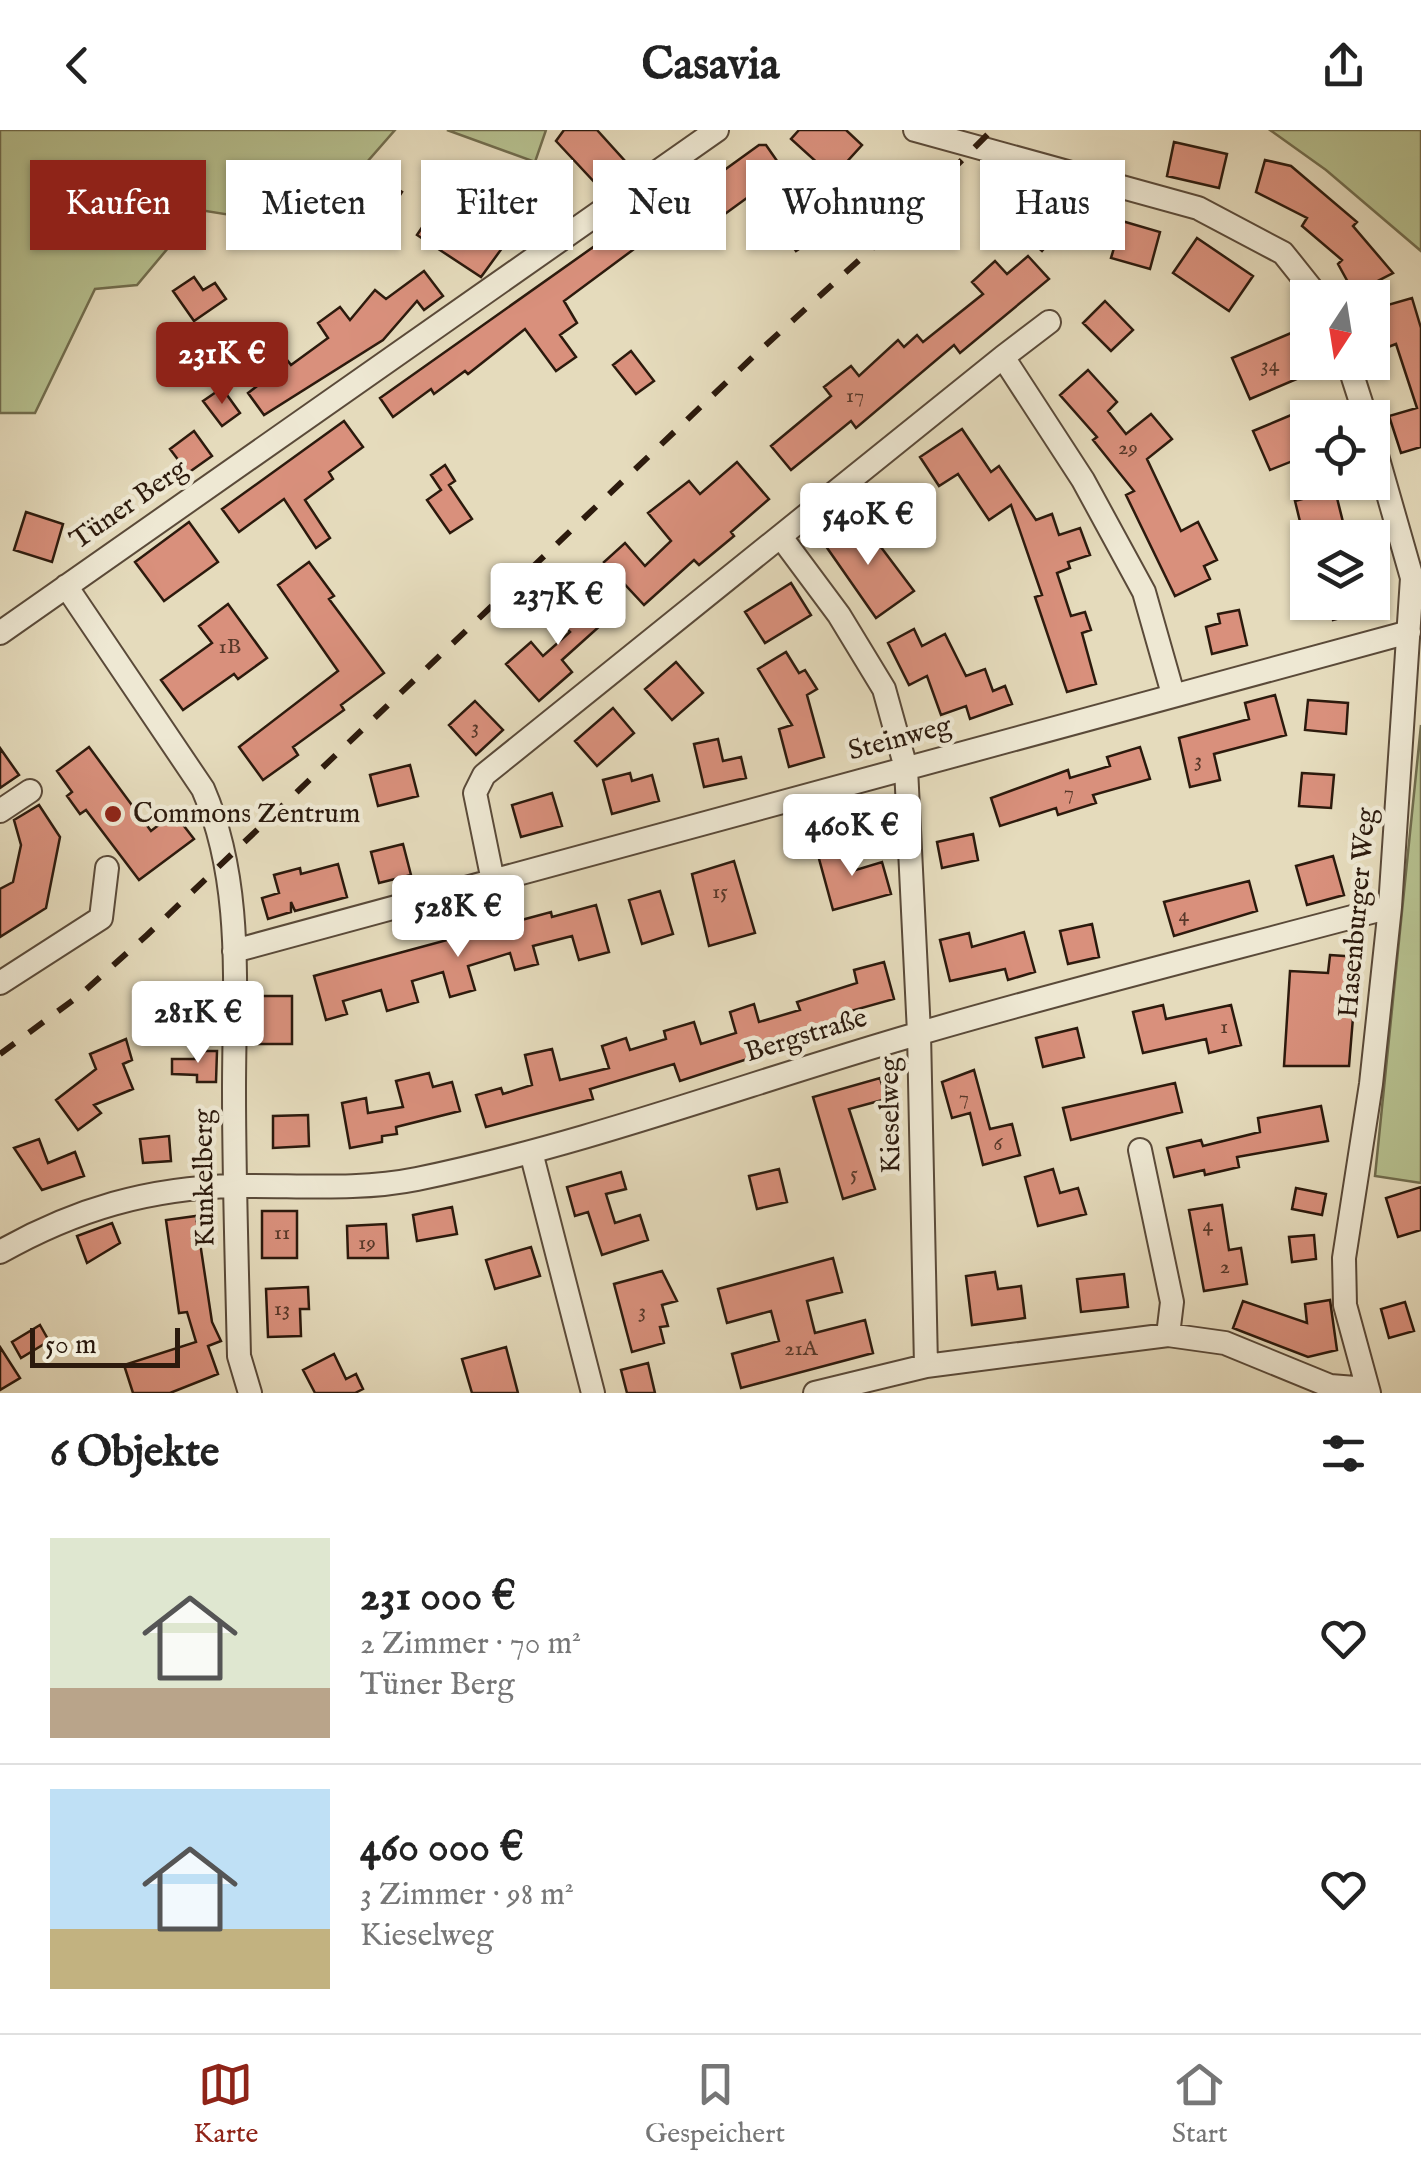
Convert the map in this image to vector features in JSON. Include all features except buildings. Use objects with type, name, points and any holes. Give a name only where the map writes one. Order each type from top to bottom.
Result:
[{"type":"street","name":"Tüner Berg","points":[[0,632],[602,199],[717,130]]},
{"type":"street","points":[[916,130],[1198,208],[1283,253],[1305,280]]},
{"type":"street","points":[[493,880],[475,793],[484,776],[1049,322]]},
{"type":"street","points":[[1003,356],[1082,480],[1144,592],[1173,694]]},
{"type":"street","name":"Hasenburger Weg","points":[[1369,1391],[1346,1305],[1344,1258],[1372,1084],[1390,907],[1412,578],[1390,500]]},
{"type":"street","name":"Kieselweg","points":[[781,537],[839,614],[884,690],[906,768],[919,1033],[926,1366]]},
{"type":"street","name":"Kunkelberg","points":[[66,586],[204,789],[218,824],[226,860],[234,951],[239,1356],[250,1393]]},
{"type":"street","name":"Steinweg","points":[[234,951],[1408,632]]},
{"type":"street","points":[[0,811],[30,791]]},
{"type":"street","points":[[0,982],[102,918],[107,868]]},
{"type":"street","name":"Bergstraße","points":[[0,1252],[55,1221],[112,1201],[234,1186],[340,1187],[413,1180],[531,1152],[919,1033],[1390,907]]},
{"type":"street","points":[[1140,1150],[1172,1302],[1168,1335]]},
{"type":"street","points":[[531,1152],[593,1393]]},
{"type":"street","points":[[815,1393],[926,1366],[1168,1335],[1225,1343],[1330,1386],[1369,1391]]},
{"type":"green space","points":[[0,130],[395,130],[369,160],[226,160],[226,214],[206,211],[206,160],[30,160],[30,250],[166,250],[137,285],[95,289],[35,413],[0,413]]},
{"type":"green space","points":[[447,130],[546,130],[536,160]]},
{"type":"green space","points":[[1270,130],[1421,130],[1421,251],[1326,170]]},
{"type":"green space","points":[[1421,725],[1421,1183],[1375,1176]]},
{"type":"railway","points":[[0,1054],[80,995],[147,935],[757,353],[890,232],[992,130]]},
{"type":"place","name":"Commons Zentrum","points":[[113,814]]}]
